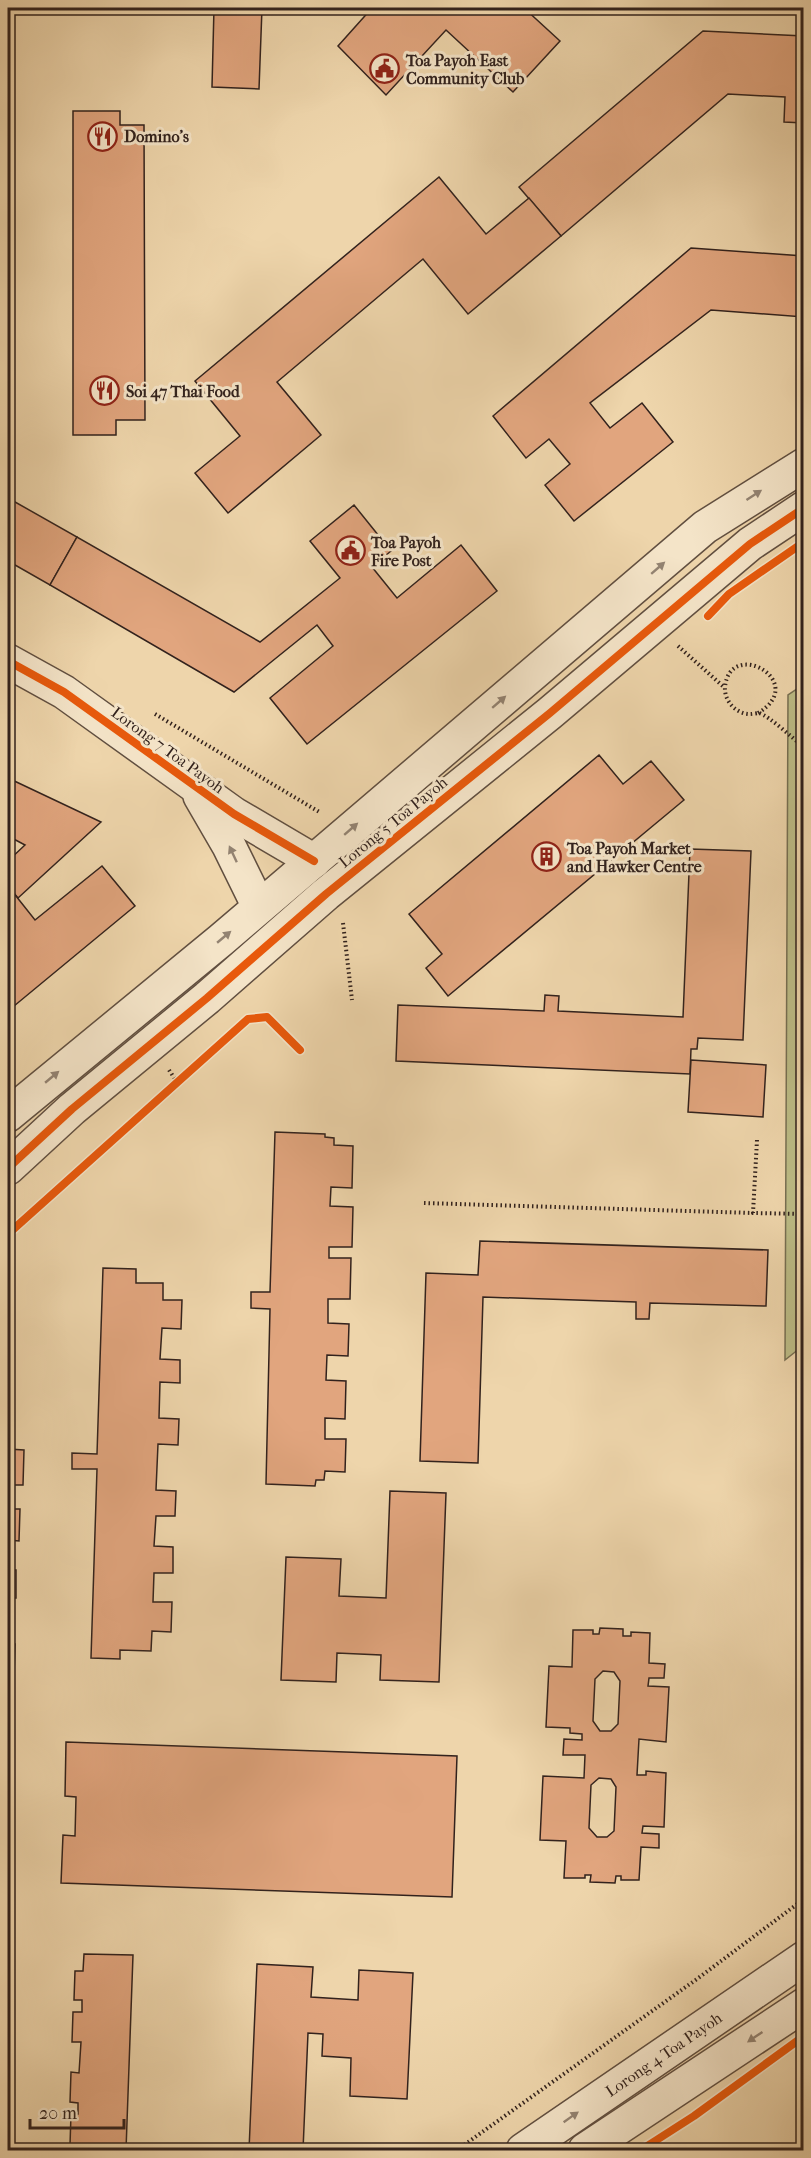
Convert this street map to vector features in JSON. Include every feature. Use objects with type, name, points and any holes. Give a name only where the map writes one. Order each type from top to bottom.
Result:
[{"type":"street","name":"Lorong 5 Toa Payoh","points":[[8,1115],[314,861],[705,527],[804,465]]},
{"type":"street","name":"Lorong 5 Toa Payoh","points":[[8,1168],[72,1109],[207,998],[326,894],[550,713],[750,544],[804,508]]},
{"type":"street","name":"Lorong 7 Toa Payoh","points":[[8,661],[64,692],[265,835],[314,861]]},
{"type":"street","name":"Lorong 7 Toa Payoh","points":[[189,783],[218,825],[259,907]]},
{"type":"street","name":"Lorong 4 Toa Payoh","points":[[523,2151],[804,1958]]},
{"type":"street","name":"Lorong 4 Toa Payoh","points":[[585,2151],[804,2005]]},
{"type":"path","points":[[674,643],[725,688]]},
{"type":"path","points":[[743,665],[759,666],[766,670],[775,685],[771,702],[758,713],[750,714],[734,709],[728,702],[725,688],[730,674],[743,665]]},
{"type":"path","points":[[148,710],[349,831]]},
{"type":"path","points":[[758,713],[804,747]]},
{"type":"path","points":[[169,1089],[185,1075]]},
{"type":"path","points":[[753,1213],[757,1140]]},
{"type":"path","points":[[424,1203],[804,1214]]},
{"type":"path","points":[[457,2151],[698,1979],[804,1899]]},
{"type":"green space","points":[[803,685],[804,1345],[785,1360],[788,695]]},
{"type":"building","points":[[214,8],[262,8],[259,89],[212,87]]},
{"type":"building","name":"Toa Payoh East Community Club","points":[[372,8],[524,8],[560,41],[513,92],[446,30],[386,95],[338,46]]},
{"type":"building","points":[[703,31],[804,36],[804,123],[784,122],[785,97],[728,94],[561,236],[519,187]]},
{"type":"building","points":[[73,111],[120,111],[120,125],[144,125],[145,420],[116,420],[116,435],[73,435]]},
{"type":"building","points":[[439,177],[486,234],[529,198],[561,236],[468,314],[423,259],[277,382],[321,435],[228,513],[195,473],[240,436],[195,381]]},
{"type":"building","points":[[691,248],[804,256],[804,317],[711,310],[590,403],[610,428],[642,403],[673,442],[574,521],[545,485],[570,464],[549,439],[526,458],[493,416]]},
{"type":"building","points":[[8,498],[77,537],[50,585],[8,561]]},
{"type":"building","points":[[354,505],[391,551],[372,567],[397,598],[461,545],[497,591],[307,744],[270,698],[333,646],[317,625],[234,692],[50,585],[77,537],[260,642],[340,578],[310,541]]},
{"type":"building","name":"Toa Payoh Market and Hawker Centre","points":[[599,755],[623,784],[651,761],[684,800],[448,996],[426,968],[442,954],[409,914]]},
{"type":"building","points":[[8,778],[101,822],[18,898],[8,886],[8,861],[25,845],[8,836]]},
{"type":"building","points":[[690,849],[751,851],[743,1040],[698,1038],[697,1049],[691,1049],[690,1074],[396,1061],[398,1005],[544,1011],[545,995],[559,996],[558,1011],[683,1017]]},
{"type":"building","points":[[102,866],[135,906],[8,1011],[8,886],[35,920]]},
{"type":"building","points":[[691,1060],[766,1065],[763,1117],[688,1112]]},
{"type":"building","points":[[275,1132],[325,1134],[325,1137],[334,1138],[334,1145],[353,1146],[352,1188],[331,1187],[330,1206],[353,1207],[352,1247],[329,1247],[329,1258],[351,1258],[350,1299],[328,1299],[328,1323],[349,1324],[348,1356],[327,1355],[326,1380],[346,1381],[345,1419],[325,1418],[325,1439],[346,1439],[345,1472],[325,1471],[324,1480],[316,1480],[315,1486],[266,1484],[270,1309],[251,1308],[251,1292],[270,1292]]},
{"type":"building","points":[[480,1241],[768,1250],[766,1306],[650,1303],[649,1319],[636,1319],[636,1302],[483,1297],[478,1463],[420,1461],[426,1273],[478,1275]]},
{"type":"building","points":[[103,1268],[136,1269],[136,1283],[163,1283],[163,1300],[182,1300],[181,1329],[162,1328],[160,1359],[180,1360],[180,1383],[160,1382],[159,1418],[179,1419],[178,1445],[158,1444],[156,1490],[176,1491],[175,1516],[156,1516],[154,1546],[173,1547],[173,1573],[154,1573],[153,1602],[172,1602],[171,1632],[152,1631],[151,1651],[120,1650],[120,1659],[91,1658],[97,1469],[72,1469],[72,1453],[97,1454]]},
{"type":"building","points":[[8,1449],[24,1450],[23,1485],[8,1485]]},
{"type":"building","points":[[390,1491],[446,1493],[439,1682],[380,1680],[381,1655],[337,1653],[336,1682],[281,1680],[286,1557],[341,1559],[339,1596],[386,1598]]},
{"type":"building","points":[[8,1509],[20,1509],[19,1541],[8,1540]]},
{"type":"building","points":[[8,1570],[16,1570],[16,1598],[8,1598]]},
{"type":"building","points":[[600,1628],[623,1629],[623,1636],[631,1636],[631,1632],[650,1633],[649,1663],[665,1664],[664,1678],[649,1678],[648,1686],[669,1687],[666,1742],[639,1739],[637,1775],[646,1775],[646,1771],[666,1773],[664,1827],[643,1826],[642,1833],[659,1834],[659,1848],[641,1847],[639,1880],[621,1880],[621,1876],[616,1876],[615,1883],[590,1882],[591,1875],[585,1875],[585,1878],[564,1878],[566,1841],[540,1840],[543,1776],[584,1778],[585,1755],[563,1755],[564,1739],[582,1740],[582,1734],[570,1733],[570,1728],[546,1727],[549,1666],[572,1667],[573,1630],[593,1630],[593,1634],[599,1634]],"holes":[[[603,1671],[614,1672],[620,1681],[618,1724],[611,1731],[600,1731],[593,1721],[595,1679]],[[599,1778],[611,1779],[616,1787],[614,1831],[607,1837],[597,1837],[589,1828],[591,1785]]]},
{"type":"building","points":[[8,1644],[15,1644],[14,1675],[8,1675]]},
{"type":"building","points":[[8,1701],[14,1701],[13,1732],[8,1732]]},
{"type":"building","points":[[66,1742],[457,1756],[452,1897],[61,1883],[63,1835],[75,1836],[76,1797],[65,1796]]},
{"type":"building","points":[[8,1753],[12,1753],[10,1791],[8,1791]]},
{"type":"building","points":[[8,1861],[14,1879],[8,1901]]},
{"type":"building","points":[[84,1954],[133,1955],[126,2150],[77,2150],[77,2145],[70,2145],[71,2114],[78,2114],[78,2103],[70,2102],[71,2072],[79,2073],[81,2042],[72,2042],[73,2012],[82,2012],[82,2000],[74,2000],[75,1971],[83,1971]]},
{"type":"building","points":[[257,1964],[313,1967],[311,1997],[358,2000],[359,1970],[413,1973],[407,2099],[350,2096],[351,2058],[322,2056],[323,2034],[308,2033],[303,2150],[249,2150]]},
{"type":"cycle path","points":[[8,1168],[72,1109],[207,998],[326,894],[550,713],[750,544],[804,508]]},
{"type":"cycle path","points":[[708,616],[729,594],[804,542]]},
{"type":"cycle path","points":[[8,661],[64,692],[234,814],[314,861]]},
{"type":"cycle path","points":[[8,1234],[248,1019],[267,1017],[300,1050]]},
{"type":"cycle path","points":[[641,2150],[694,2116],[804,2036]]},
{"type":"place","name":"Toa Payoh East Community Club","points":[[385,69]]},
{"type":"place","name":"Domino's","points":[[103,136]]},
{"type":"place","name":"Soi 47 Thai Food","points":[[105,391]]},
{"type":"place","name":"Toa Payoh Fire Post","points":[[350,551]]},
{"type":"place","name":"Toa Payoh Market and Hawker Centre","points":[[546,857]]}]
